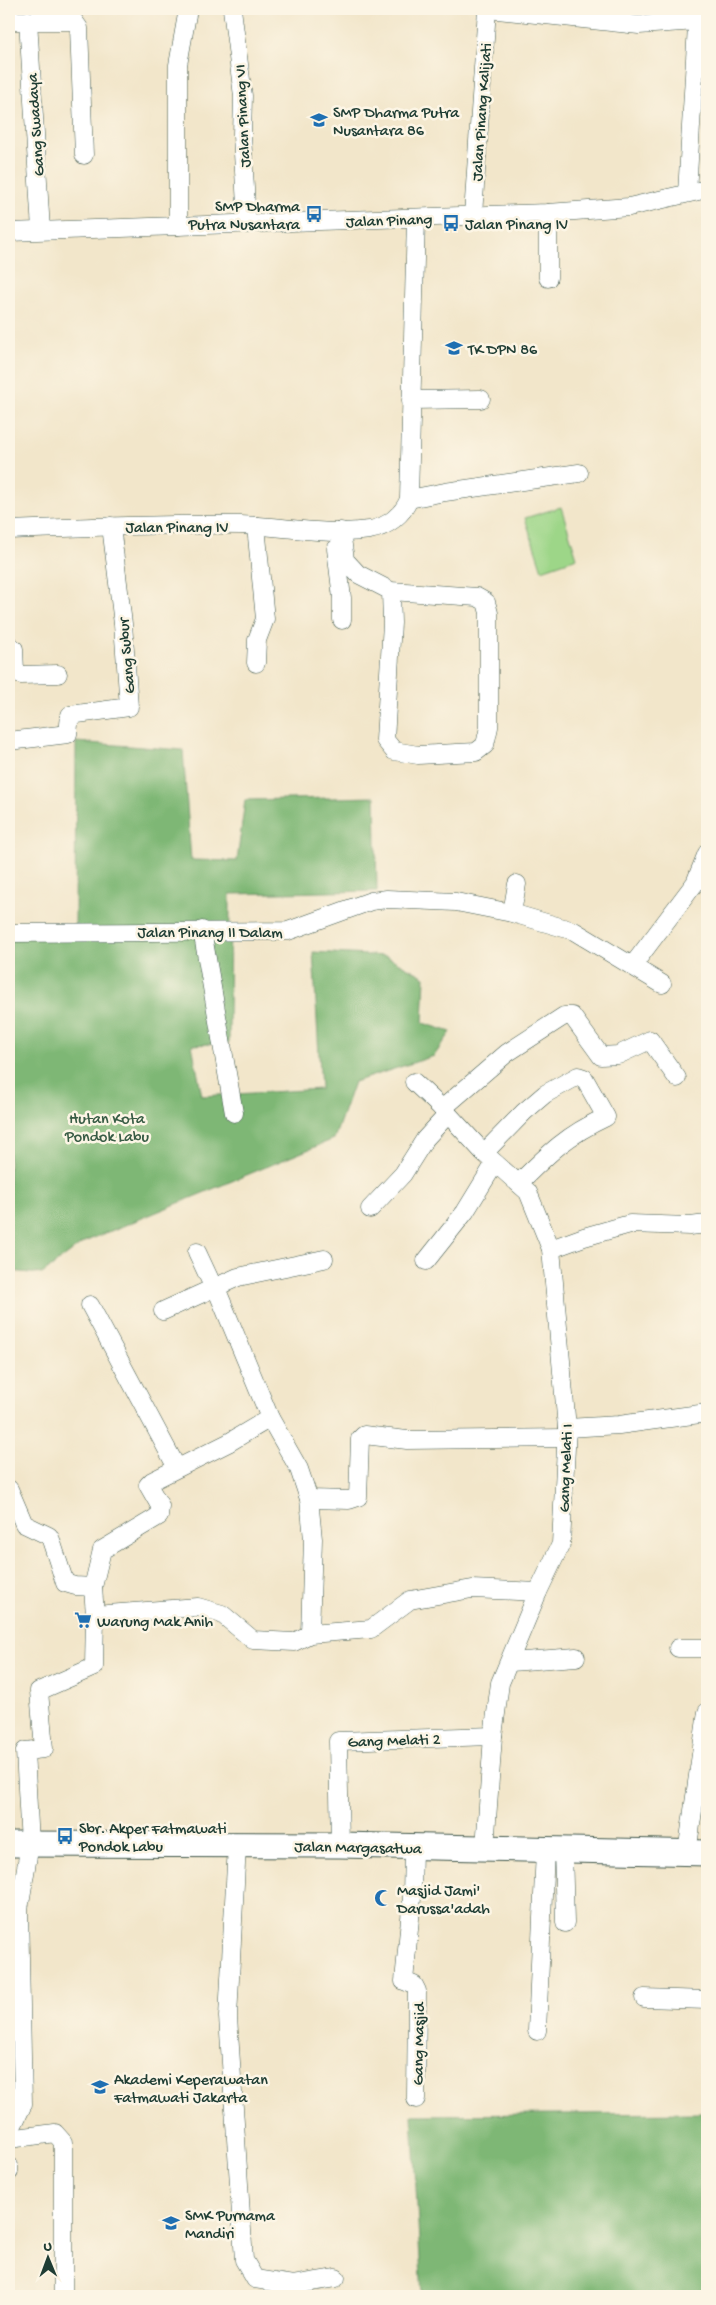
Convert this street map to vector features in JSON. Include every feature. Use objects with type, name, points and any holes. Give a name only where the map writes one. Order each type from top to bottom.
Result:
[{"type":"street","points":[[178,226],[178,65],[188,9]]},
{"type":"street","name":"Jalan Pinang VI","points":[[232,9],[243,96],[242,135],[246,224]]},
{"type":"street","points":[[488,9],[639,25],[701,18],[687,193]]},
{"type":"street","name":"Jalan Pinang Kalijati","points":[[473,215],[488,9]]},
{"type":"street","name":"Gang Swadaya","points":[[28,20],[41,230]]},
{"type":"street","points":[[9,21],[74,21],[79,28],[84,155]]},
{"type":"street","name":"Jalan Pinang","points":[[9,232],[416,218],[629,207],[707,188]]},
{"type":"street","points":[[548,212],[548,278]]},
{"type":"street","points":[[416,218],[409,499],[444,492],[579,473]]},
{"type":"street","points":[[411,400],[481,399]]},
{"type":"street","name":"Jalan Pinang IV","points":[[9,530],[111,526],[256,526],[338,532],[371,530],[392,521],[405,510],[409,499]]},
{"type":"street","name":"Gang Subur","points":[[9,741],[68,734],[70,714],[129,707],[123,624],[111,526]]},
{"type":"street","points":[[256,526],[265,619],[257,640],[256,663]]},
{"type":"street","points":[[338,532],[346,560],[358,574],[391,591],[477,598],[486,602],[489,613],[489,727],[485,745],[476,752],[418,755],[394,751],[385,740],[392,623],[391,591]]},
{"type":"street","points":[[338,532],[342,620]]},
{"type":"street","points":[[9,645],[14,649],[14,671],[21,675],[58,674]]},
{"type":"street","points":[[633,965],[695,883],[707,853]]},
{"type":"street","points":[[512,913],[517,884]]},
{"type":"street","name":"Jalan Pinang II Dalam","points":[[9,933],[202,930],[288,931],[371,901],[387,899],[456,902],[512,913],[574,931],[662,984]]},
{"type":"street","points":[[202,930],[234,1113]]},
{"type":"street","points":[[370,1209],[403,1174],[445,1111],[507,1053],[564,1016],[572,1016],[601,1056],[618,1055],[650,1040],[677,1078]]},
{"type":"street","points":[[426,1261],[465,1212],[490,1158],[524,1112],[545,1094],[578,1076],[584,1078],[606,1117],[579,1130],[554,1148],[519,1183]]},
{"type":"street","name":"Gang Melati I","points":[[414,1082],[490,1158],[528,1192],[552,1249],[566,1433],[561,1544],[538,1592],[500,1683],[485,1848]]},
{"type":"street","points":[[552,1249],[584,1237],[630,1224],[690,1226],[707,1224]]},
{"type":"street","points":[[197,1252],[211,1282],[216,1288],[270,1418],[299,1469],[309,1499],[313,1539],[310,1634]]},
{"type":"street","points":[[163,1311],[238,1277],[324,1259]]},
{"type":"street","points":[[90,1304],[177,1468]]},
{"type":"street","points":[[309,1499],[349,1500],[358,1497],[360,1439],[364,1435],[407,1440],[566,1433],[707,1413]]},
{"type":"street","points":[[9,2133],[23,2104],[19,1844],[25,1751],[44,1749],[39,1691],[94,1667],[96,1615],[93,1586],[102,1550],[159,1516],[160,1506],[148,1485],[152,1481],[228,1443],[270,1418]]},
{"type":"street","points":[[9,1489],[24,1524],[52,1540],[65,1583],[75,1586],[93,1586]]},
{"type":"street","points":[[96,1615],[198,1607],[222,1614],[253,1640],[294,1642],[310,1634],[371,1629],[410,1600],[472,1588],[538,1592]]},
{"type":"street","points":[[678,1648],[706,1648],[707,1650]]},
{"type":"street","points":[[510,1662],[576,1657]]},
{"type":"street","points":[[697,1853],[707,1712]]},
{"type":"street","name":"Gang Melati 2","points":[[340,1845],[338,1741],[494,1736]]},
{"type":"street","name":"Jalan Margasatwa","points":[[19,1844],[340,1845],[697,1853]]},
{"type":"street","points":[[237,1845],[228,2017],[244,2260],[255,2279],[292,2285],[336,2278]]},
{"type":"street","name":"Gang Masjid","points":[[413,1847],[412,1898],[404,1980],[414,1986],[417,1991],[416,2099]]},
{"type":"street","points":[[554,1850],[565,1923]]},
{"type":"street","points":[[537,2032],[554,1850]]},
{"type":"street","points":[[644,1998],[707,2000]]},
{"type":"street","points":[[9,2138],[55,2133],[62,2142],[63,2296]]},
{"type":"street","points":[[9,2166],[9,2172]]},
{"type":"green space","points":[[561,507],[577,558],[542,570],[525,518]]},
{"type":"green space","name":"Hutan Kota Pondok Labu","points":[[76,742],[183,750],[191,860],[237,861],[245,800],[375,797],[377,891],[230,894],[229,1043],[192,1045],[202,1096],[321,1089],[313,952],[386,956],[425,977],[423,1023],[451,1032],[434,1056],[354,1082],[334,1139],[84,1242],[42,1274],[9,1271],[9,931],[75,926]]},
{"type":"green space","points":[[707,2113],[707,2296],[422,2296],[412,2115]]},
{"type":"place","name":"SMP Dharma Putra Nusantara 86","points":[[319,120]]},
{"type":"place","name":"SMP Dharma Putra Nusantara","points":[[314,214]]},
{"type":"place","name":"Jalan Pinang IV","points":[[451,223]]},
{"type":"place","name":"TK DPN 86","points":[[454,348]]},
{"type":"place","name":"Warung Mak Anih","points":[[83,1620]]},
{"type":"place","name":"Sbr. Akper Fatmawati Pondok Labu","points":[[65,1836]]},
{"type":"place","name":"Masjid Jami' Darussa'adah","points":[[383,1898]]},
{"type":"place","name":"Akademi Keperawatan Fatmawati Jakarta","points":[[100,2087]]},
{"type":"place","name":"SMK Purnama Mandiri","points":[[171,2223]]}]
